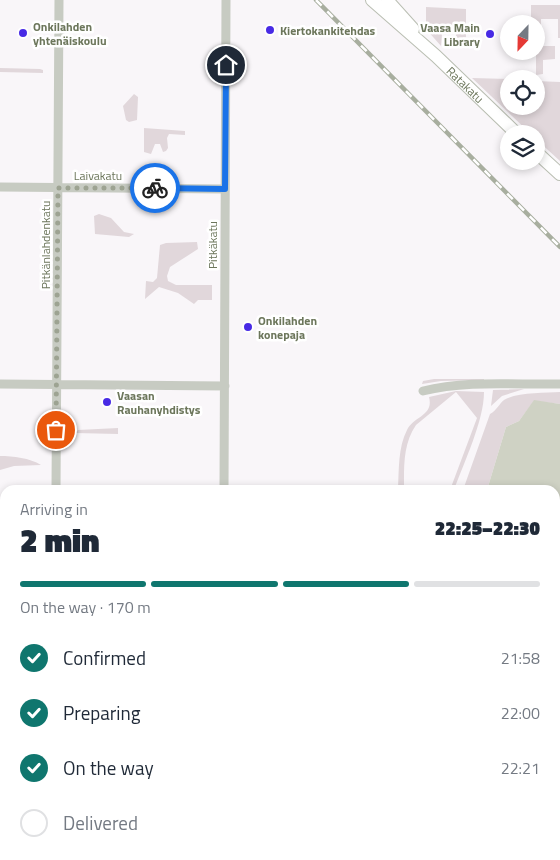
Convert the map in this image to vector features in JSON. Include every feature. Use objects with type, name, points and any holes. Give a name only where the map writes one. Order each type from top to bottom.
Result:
[{"type":"main road","name":"Ratakatu","points":[[372,0],[389,5],[436,56],[508,125]]},
{"type":"main road","points":[[545,160],[560,174]]},
{"type":"street","name":"Pitkänlahdenkatu","points":[[56,485],[59,0]]},
{"type":"street","name":"Pitkäkatu","points":[[224,485],[226,0]]},
{"type":"street","name":"Laivakatu","points":[[0,187],[225,189]]},
{"type":"street","points":[[0,384],[225,386]]},
{"type":"street","points":[[423,391],[461,386],[560,384]]},
{"type":"shaded area","points":[[531,5],[560,5],[560,38],[558,38],[558,19],[545,19],[545,15],[531,15]]},
{"type":"shaded area","points":[[426,7],[466,9],[466,37],[456,38],[456,28],[451,28],[451,33],[442,34],[441,46],[426,29]]},
{"type":"shaded area","points":[[545,46],[555,46],[555,59],[545,60]]},
{"type":"shaded area","points":[[536,60],[543,60],[543,70],[536,70]]},
{"type":"shaded area","points":[[0,68],[40,69],[43,70],[43,73],[0,72]]},
{"type":"shaded area","points":[[472,78],[500,79],[500,105]]},
{"type":"shaded area","points":[[545,81],[560,82],[560,161],[545,147],[545,125],[522,125],[511,115],[545,115]]},
{"type":"shaded area","points":[[134,94],[138,97],[137,120],[129,122],[126,120],[123,106]]},
{"type":"shaded area","points":[[144,128],[185,131],[185,135],[169,134],[166,151],[163,152],[160,144],[155,144],[151,154],[144,152]]},
{"type":"shaded area","points":[[99,214],[111,218],[124,232],[134,234],[129,237],[95,234],[94,216]]},
{"type":"shaded area","points":[[197,242],[198,249],[170,267],[167,276],[168,281],[176,285],[212,285],[212,300],[198,300],[194,304],[178,293],[159,287],[145,299],[146,281],[153,282],[157,278],[160,245],[166,243]]},
{"type":"shaded area","points":[[434,379],[484,380],[441,381],[422,384],[423,381]]},
{"type":"shaded area","points":[[524,389],[502,396],[491,406],[493,390]]},
{"type":"shaded area","points":[[456,391],[484,392],[481,416],[468,454],[456,485],[452,485],[477,418],[456,392],[416,425],[406,448],[404,485],[398,485],[400,451],[404,437],[410,425],[429,408],[429,397]]},
{"type":"shaded area","points":[[560,392],[560,404],[534,401],[519,421],[506,427],[489,485],[465,485],[490,414],[504,400],[510,397]]},
{"type":"shaded area","points":[[534,400],[560,404],[560,485],[489,485],[506,427],[519,421]]},
{"type":"shaded area","points":[[118,428],[118,434],[75,433],[78,430]]},
{"type":"shaded area","points":[[0,456],[21,458],[41,465],[14,466],[0,470]]},
{"type":"railway","points":[[316,0],[560,247]]},
{"type":"way so far","points":[[56,430],[58,188],[155,188]]},
{"type":"place","name":"Kiertokankitehdas","points":[[270,30]]},
{"type":"place","name":"Onkilahden yhtenäiskoulu","points":[[23,33]]},
{"type":"place","name":"Vaasa Main Library","points":[[490,34]]},
{"type":"place","name":"Onkilahden konepaja","points":[[248,327]]},
{"type":"place","name":"Vaasan Rauhanyhdistys","points":[[107,402]]},
{"type":"route","points":[[155,188],[225,189],[226,65]]}]
